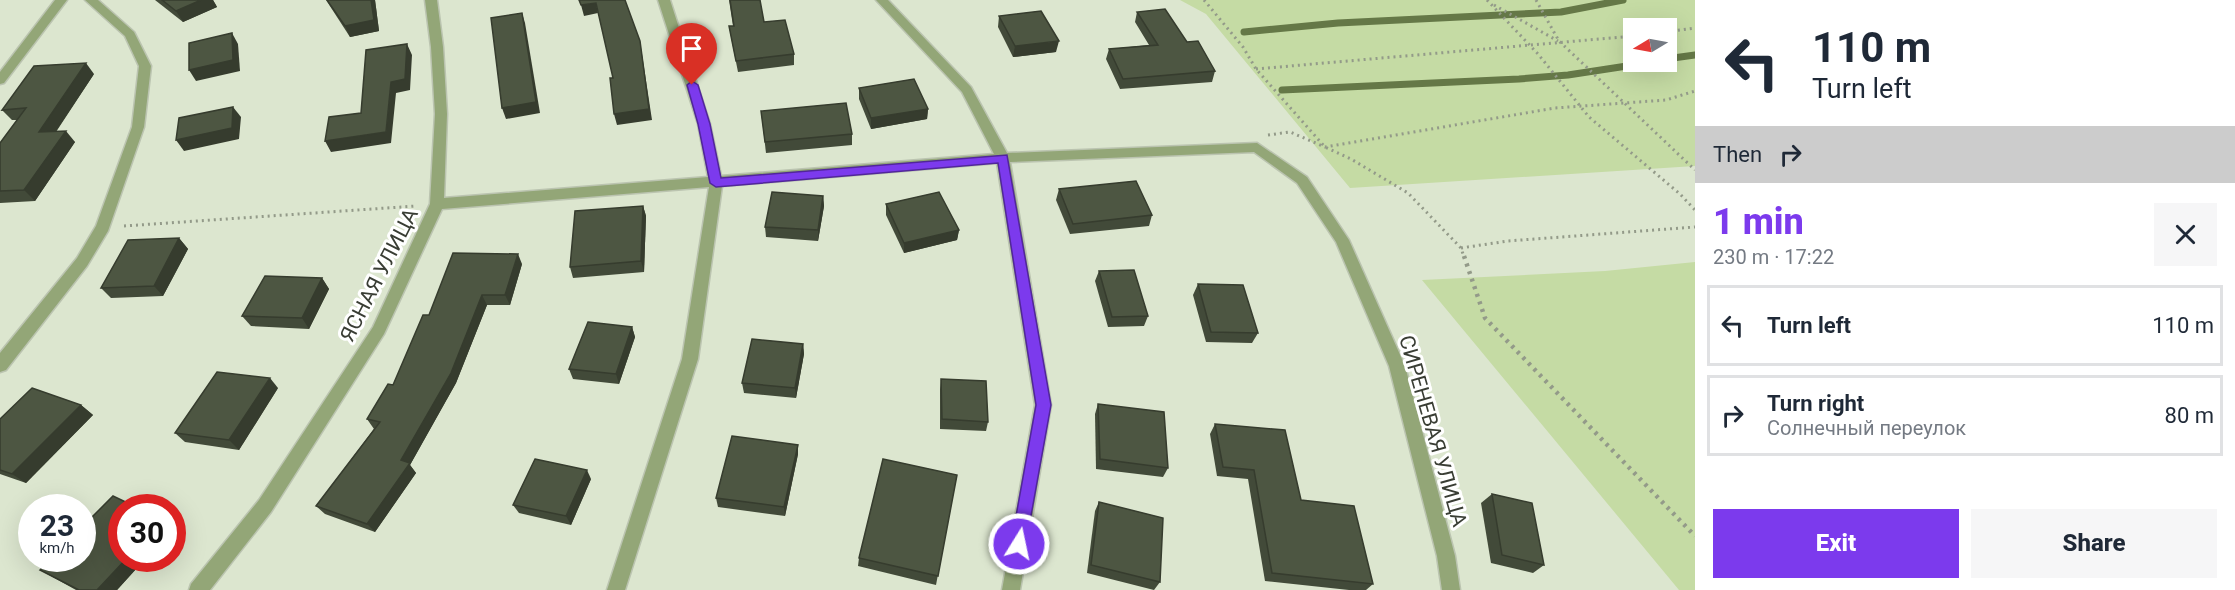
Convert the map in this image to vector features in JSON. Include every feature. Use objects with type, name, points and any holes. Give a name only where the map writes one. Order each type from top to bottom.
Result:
[{"type":"street","points":[[0,80],[61,0]]},
{"type":"street","points":[[0,364],[82,262],[103,227],[138,127],[145,66],[130,34],[92,0]]},
{"type":"street","name":"ЯСНАЯ УЛИЦА","points":[[198,590],[265,506],[379,330],[438,204],[441,114],[437,47],[431,0]]},
{"type":"street","points":[[616,590],[690,359],[716,183],[704,124],[664,0]]},
{"type":"street","points":[[882,0],[967,90],[1003,158],[1043,405],[1011,590]]},
{"type":"street","points":[[438,204],[1003,158],[1257,147]]},
{"type":"street","name":"СИРЕНЕВАЯ УЛИЦА","points":[[1257,147],[1302,180],[1342,240],[1372,305],[1397,366],[1446,556],[1451,590]]},
{"type":"path","points":[[1204,0],[1243,47],[1257,69],[1325,147]]},
{"type":"path","points":[[1536,0],[1559,41]]},
{"type":"path","points":[[1487,1],[1559,41],[1695,170]]},
{"type":"path","points":[[1487,1],[1529,44],[1580,106],[1604,130],[1680,194],[1695,210]]},
{"type":"path","points":[[1677,30],[1695,28]]},
{"type":"path","points":[[1257,69],[1623,37]]},
{"type":"path","points":[[1325,147],[1555,108],[1666,100],[1695,90]]},
{"type":"path","points":[[1257,147],[1266,136],[1280,130],[1296,131],[1351,159],[1408,193],[1461,248],[1485,318],[1695,536]]},
{"type":"path","points":[[103,227],[438,204]]},
{"type":"path","points":[[1461,248],[1508,241],[1695,227]]},
{"type":"green space","points":[[1180,0],[1695,0],[1695,166],[1350,188],[1206,14]]},
{"type":"green space","points":[[1695,262],[1695,590],[1679,590],[1422,280],[1605,271]]},
{"type":"building","points":[[162,0],[201,0],[176,11]]},
{"type":"building","points":[[327,0],[371,0],[374,20],[345,26]]},
{"type":"building","points":[[579,0],[625,0],[640,41],[649,109],[614,114],[610,78],[613,78],[596,3],[581,5]]},
{"type":"building","points":[[730,0],[760,0],[764,22],[785,20],[794,54],[736,61],[729,26],[734,26]]},
{"type":"building","points":[[1165,9],[1187,42],[1198,41],[1215,71],[1123,79],[1109,49],[1158,45],[1137,12]]},
{"type":"building","points":[[1041,11],[1059,41],[1015,46],[999,16]]},
{"type":"building","points":[[522,13],[536,102],[502,108],[491,18]]},
{"type":"building","points":[[232,33],[233,60],[189,70],[189,43]]},
{"type":"building","points":[[407,44],[405,79],[391,82],[386,132],[325,141],[329,117],[361,113],[366,50]]},
{"type":"building","points":[[86,63],[39,132],[66,131],[24,190],[0,191],[0,143],[26,108],[2,110],[34,66]]},
{"type":"building","points":[[914,79],[928,109],[871,118],[859,88]]},
{"type":"building","points":[[846,103],[852,134],[765,142],[761,111]]},
{"type":"building","points":[[233,107],[232,128],[176,140],[179,118]]},
{"type":"building","points":[[1136,181],[1152,215],[1073,224],[1059,189]]},
{"type":"building","points":[[772,192],[823,196],[818,230],[765,227]]},
{"type":"building","points":[[939,192],[959,230],[904,243],[886,204]]},
{"type":"building","points":[[643,206],[641,261],[570,267],[575,211]]},
{"type":"building","points":[[179,238],[154,286],[101,288],[128,240]]},
{"type":"building","points":[[453,253],[518,254],[505,295],[482,295],[451,373],[401,460],[410,463],[367,524],[316,506],[380,422],[367,419],[388,384],[393,385],[423,315],[429,315]]},
{"type":"building","points":[[1134,270],[1148,316],[1112,317],[1099,271]]},
{"type":"building","points":[[265,276],[322,278],[302,318],[242,316]]},
{"type":"building","points":[[1198,284],[1243,285],[1258,333],[1211,332]]},
{"type":"building","points":[[588,322],[632,327],[616,374],[569,369]]},
{"type":"building","points":[[752,339],[803,344],[795,388],[742,383]]},
{"type":"building","points":[[217,372],[270,378],[229,440],[175,433]]},
{"type":"building","points":[[941,379],[986,381],[988,422],[942,419]]},
{"type":"building","points":[[32,388],[81,405],[12,474],[0,470],[0,419]]},
{"type":"building","points":[[1098,404],[1164,412],[1168,468],[1100,459]]},
{"type":"building","points":[[1215,424],[1285,430],[1301,500],[1354,506],[1373,584],[1272,573],[1254,470],[1223,467]]},
{"type":"building","points":[[732,436],[798,445],[784,507],[716,498]]},
{"type":"building","points":[[535,459],[587,470],[566,516],[513,505]]},
{"type":"building","points":[[883,459],[957,475],[938,576],[859,558]]},
{"type":"building","points":[[1492,494],[1532,503],[1544,565],[1502,555]]},
{"type":"building","points":[[108,501],[108,572],[114,572],[97,590],[79,590],[44,572],[96,572],[96,513]]},
{"type":"building","points":[[1099,502],[1163,518],[1160,582],[1091,565]]},
{"type":"waterway","points":[[1244,32],[1338,23],[1561,12],[1623,0]]},
{"type":"waterway","points":[[1677,57],[1695,55]]},
{"type":"waterway","points":[[1282,90],[1519,79],[1568,75],[1623,67]]},
{"type":"route","points":[[692,85],[704,124],[716,183],[1003,158],[1043,405],[1019,544]]}]
